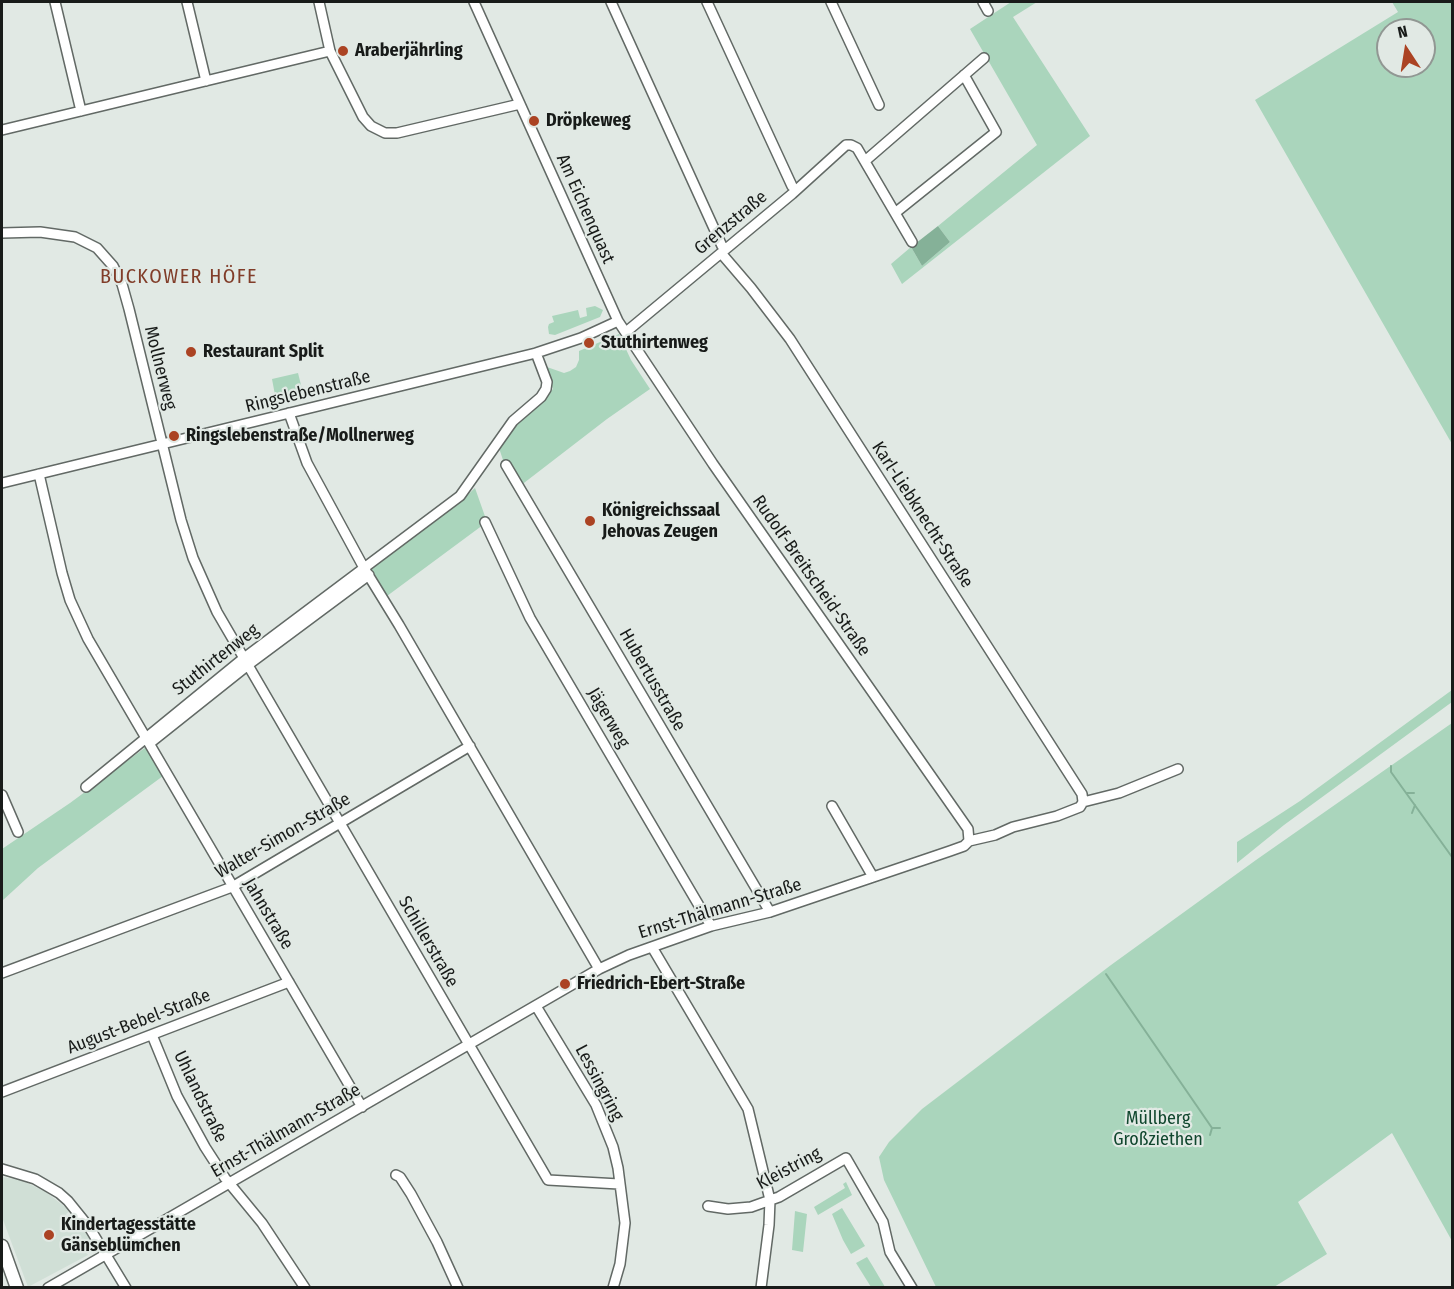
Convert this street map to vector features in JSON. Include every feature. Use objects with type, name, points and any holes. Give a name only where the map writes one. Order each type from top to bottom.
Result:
[{"type":"main road","points":[[2,1246],[17,1287]]},
{"type":"street","points":[[55,2],[81,111]]},
{"type":"street","points":[[187,2],[206,81]]},
{"type":"street","points":[[319,2],[330,51],[363,117],[371,126],[385,133],[397,134],[520,104]]},
{"type":"street","name":"Am Eichenquast","points":[[474,2],[618,321],[626,331]]},
{"type":"street","name":"Karl-Liebknecht-Straße","points":[[611,2],[721,250],[790,339],[1065,766],[1082,794],[1083,802]]},
{"type":"street","points":[[708,2],[792,186]]},
{"type":"street","points":[[831,2],[879,105]]},
{"type":"street","points":[[983,2],[988,11]]},
{"type":"street","points":[[2,130],[330,51]]},
{"type":"street","points":[[912,242],[865,161],[984,58]]},
{"type":"street","points":[[895,213],[996,132],[964,75]]},
{"type":"street","name":"Grenzstraße","points":[[626,331],[721,250],[792,194],[842,148],[850,145],[857,148],[865,161]]},
{"type":"street","name":"Mollnerweg","points":[[2,233],[40,232],[75,237],[93,244],[109,260],[116,271],[125,294],[181,520],[193,558],[217,612],[246,662]]},
{"type":"street","name":"Ringslebenstraße","points":[[2,483],[536,353],[581,338],[618,321]]},
{"type":"street","name":"Rudolf-Breitscheid-Straße","points":[[626,331],[727,483],[968,829],[969,841]]},
{"type":"street","name":"Stuthirtenweg","points":[[86,787],[460,496],[513,421],[541,397],[546,389],[547,382],[536,353]]},
{"type":"street","points":[[289,413],[307,463],[366,571],[599,969]]},
{"type":"street","name":"Hubertusstraße","points":[[506,465],[770,912]]},
{"type":"street","name":"Jahnstraße","points":[[39,474],[70,600],[88,639],[362,1107]]},
{"type":"street","name":"Jägerweg","points":[[485,522],[531,618],[711,926]]},
{"type":"street","name":"Schillerstraße","points":[[246,662],[548,1180],[620,1184]]},
{"type":"street","name":"Walter-Simon-Straße","points":[[2,974],[232,886],[470,746]]},
{"type":"street","name":"Ernst-Thälmann-Straße","points":[[48,1287],[599,969],[711,926],[770,912],[964,846],[969,841],[1057,816],[1080,807],[1083,802],[1119,793],[1178,769]]},
{"type":"street","points":[[2,795],[18,832]]},
{"type":"street","points":[[832,806],[873,877]]},
{"type":"street","points":[[652,947],[748,1109],[770,1200],[770,1225],[761,1287]]},
{"type":"street","name":"August-Bebel-Straße","points":[[2,1092],[289,982]]},
{"type":"street","name":"Lessingring","points":[[536,1006],[596,1105],[614,1147],[624,1206],[623,1244],[613,1287]]},
{"type":"street","name":"Uhlandstraße","points":[[152,1035],[189,1120],[205,1147],[229,1182],[262,1223],[305,1287]]},
{"type":"street","name":"Kleistring","points":[[708,1206],[728,1209],[751,1207],[779,1197],[846,1158],[883,1222],[890,1252],[912,1287]]},
{"type":"street","points":[[2,1170],[35,1179],[59,1193],[77,1210],[126,1287]]},
{"type":"street","points":[[396,1175],[400,1177],[416,1203],[458,1287]]},
{"type":"shaded area","points":[[938,226],[950,242],[922,266],[911,247]]},
{"type":"shaded area","name":"Kindertagesstätte Gänseblümchen","points":[[2,1177],[21,1180],[46,1192],[70,1211],[66,1214],[76,1232],[84,1227],[98,1250],[94,1252],[92,1249],[86,1252],[88,1255],[28,1287],[2,1217]]},
{"type":"green space","points":[[1011,2],[1037,2],[1013,17],[1090,136],[902,284],[891,264],[911,247],[922,266],[950,242],[938,226],[1037,145],[970,29]]},
{"type":"green space","points":[[1392,2],[1452,2],[1452,444],[1255,100],[1376,26],[1376,78],[1436,78],[1436,18],[1388,18],[1398,12]]},
{"type":"green space","points":[[595,306],[603,310],[600,317],[555,335],[549,334],[549,324],[554,322],[552,316],[578,310],[580,318],[587,316],[586,308]]},
{"type":"green space","points":[[619,334],[631,360],[650,389],[520,486],[504,463],[498,445],[512,425],[553,389],[545,370],[547,367],[564,373],[570,371],[576,367],[579,351]]},
{"type":"green space","points":[[298,373],[302,389],[275,395],[272,379]]},
{"type":"green space","points":[[475,488],[487,522],[387,596],[370,566],[460,502]]},
{"type":"green space","points":[[1452,690],[1452,702],[1284,825],[1237,863],[1237,842],[1300,801]]},
{"type":"green space","name":"Müllberg Großziethen","points":[[1452,723],[1452,1241],[1392,1133],[1298,1202],[1327,1254],[1274,1287],[936,1287],[884,1180],[879,1157],[889,1142],[922,1109],[1111,965]]},
{"type":"green space","points":[[146,747],[163,776],[38,868],[2,901],[2,849]]},
{"type":"green space","points":[[846,1182],[852,1195],[818,1215],[814,1207],[845,1188],[843,1184]]},
{"type":"green space","points":[[842,1208],[865,1246],[851,1254],[832,1214]]},
{"type":"green space","points":[[795,1211],[807,1214],[803,1252],[792,1250]]},
{"type":"green space","points":[[867,1257],[885,1287],[871,1287],[856,1263]]},
{"type":"waterway","points":[[1391,766],[1391,772],[1452,857]]},
{"type":"waterway","points":[[1406,793],[1414,793]]},
{"type":"waterway","points":[[1412,813],[1415,805]]},
{"type":"waterway","points":[[1106,974],[1212,1128],[1210,1135]]},
{"type":"waterway","points":[[1212,1128],[1220,1128]]},
{"type":"place","name":"Araberjährling","points":[[343,51]]},
{"type":"place","name":"Dröpkeweg","points":[[534,121]]},
{"type":"place","name":"Stuthirtenweg","points":[[589,343]]},
{"type":"place","name":"Restaurant Split","points":[[191,352]]},
{"type":"place","name":"Ringslebenstraße/Mollnerweg","points":[[174,436]]},
{"type":"place","name":"Königreichssaal Jehovas Zeugen","points":[[590,521]]},
{"type":"place","name":"Friedrich-Ebert-Straße","points":[[565,984]]},
{"type":"place","name":"Kindertagesstätte Gänseblümchen","points":[[49,1235]]},
{"type":"district","name":"BUCKOWER HÖFE","points":[[179,277]]}]
